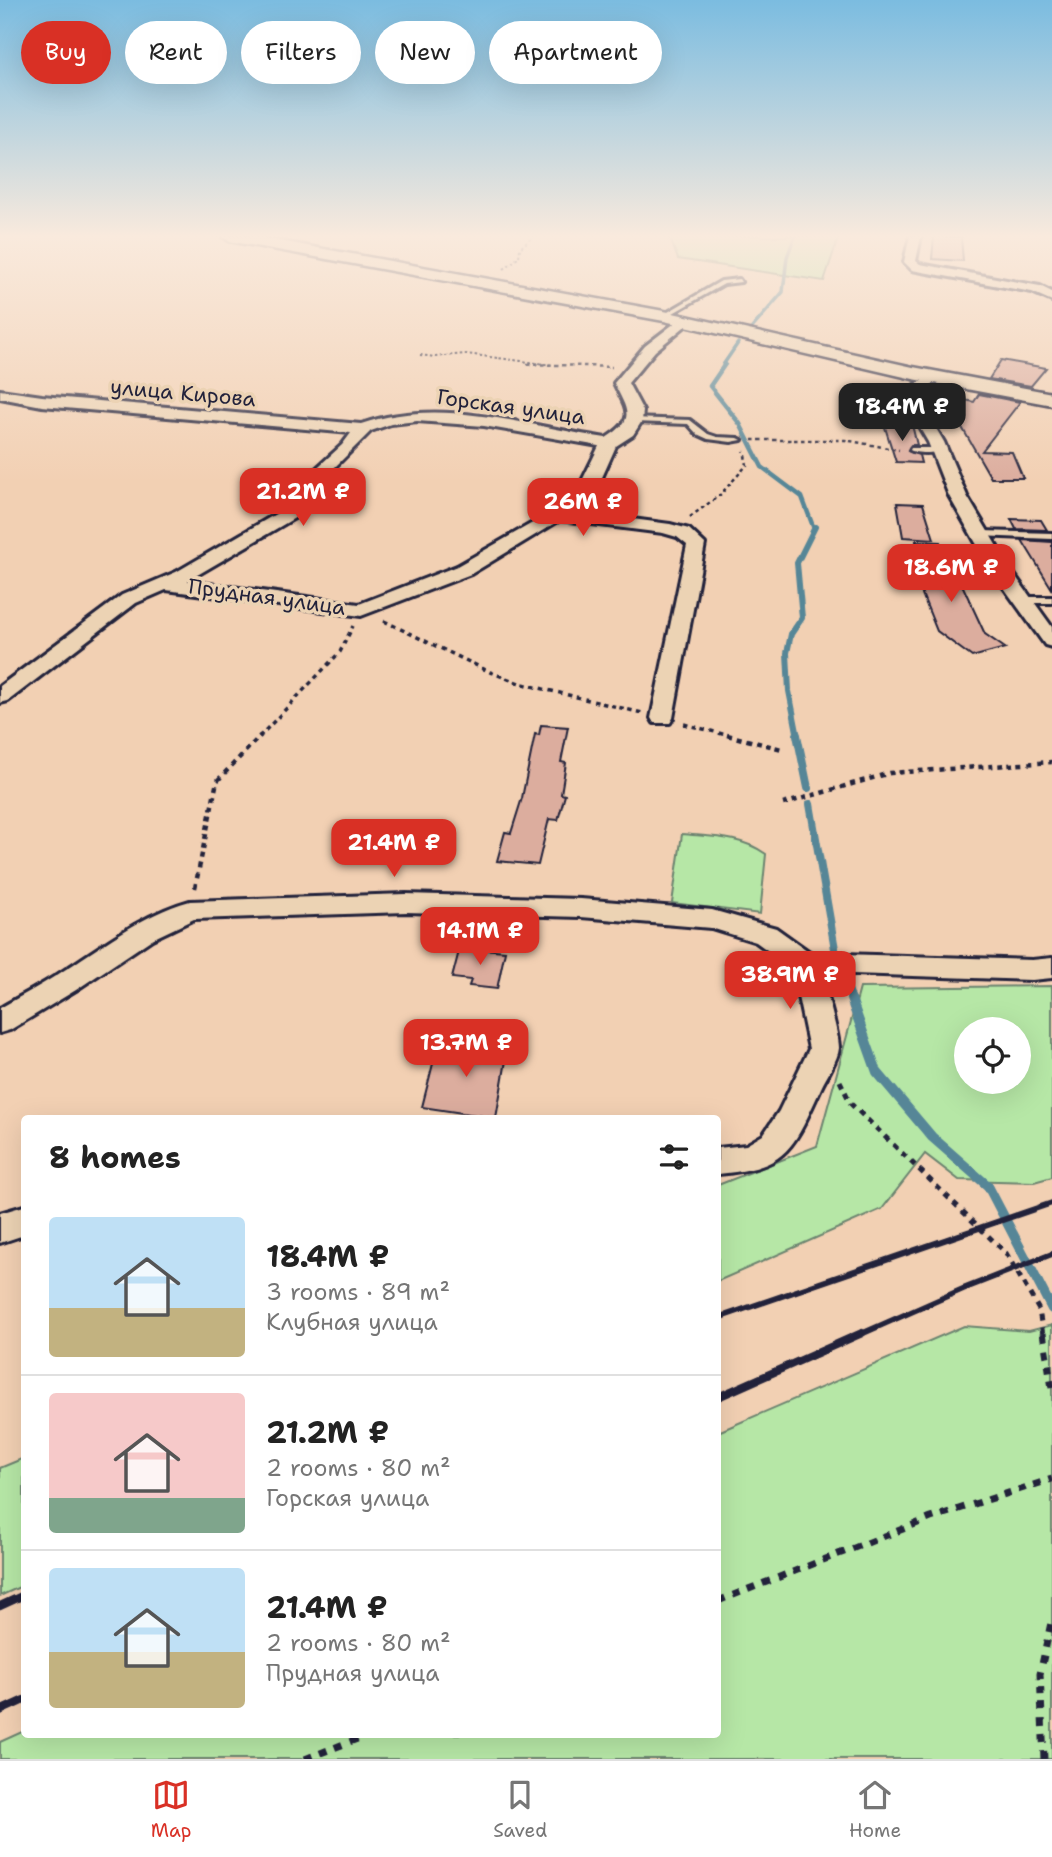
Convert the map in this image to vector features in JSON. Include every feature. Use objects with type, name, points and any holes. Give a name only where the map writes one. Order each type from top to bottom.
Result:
[{"type":"main road","points":[[674,318],[932,378],[1052,399]]},
{"type":"street","points":[[634,420],[632,403],[621,383],[659,338],[684,320]]},
{"type":"street","points":[[932,378],[913,393],[912,401],[958,496],[1002,571],[1052,641]]},
{"type":"street","name":"улица Кирова","points":[[2,388],[54,402],[363,429]]},
{"type":"street","name":"Горская улица","points":[[363,429],[388,419],[437,418],[514,426],[609,443]]},
{"type":"street","name":"Прудная улица","points":[[161,583],[361,610],[464,570],[542,525],[584,493],[592,482],[609,443],[627,432],[634,420]]},
{"type":"street","points":[[0,696],[129,599],[161,583],[183,576],[292,512],[304,499],[306,491],[363,429]]},
{"type":"street","points":[[557,514],[664,528],[683,533],[696,544],[662,718]]},
{"type":"street","points":[[0,1022],[66,983],[142,932],[190,910],[406,903],[581,908],[712,919],[766,935],[805,964],[1052,968]]},
{"type":"street","points":[[721,1161],[752,1158],[774,1144],[791,1118],[824,1049],[805,964]]},
{"type":"street","points":[[0,1228],[21,1222]]},
{"type":"lane","points":[[634,420],[690,422],[695,430],[719,441],[738,440]]},
{"type":"lane","points":[[914,450],[938,450]]},
{"type":"lane","points":[[982,534],[1052,536]]},
{"type":"lane","points":[[1022,600],[1052,600]]},
{"type":"path","points":[[420,355],[466,355],[535,365],[631,369]]},
{"type":"path","points":[[664,528],[688,518],[720,495],[747,466],[746,456],[738,440]]},
{"type":"path","points":[[761,440],[845,440],[899,450]]},
{"type":"path","points":[[190,910],[218,781],[340,652],[361,610],[509,680],[782,749]]},
{"type":"path","points":[[783,804],[890,773],[1052,762]]},
{"type":"path","points":[[824,1049],[851,1104],[1006,1253],[1039,1310],[1052,1388]]},
{"type":"path","points":[[721,1600],[932,1518],[1052,1479]]},
{"type":"path","points":[[1044,1759],[1040,1674],[1052,1618]]},
{"type":"path","points":[[305,1759],[360,1738]]},
{"type":"green space","points":[[682,834],[736,841],[766,854],[760,914],[672,903]]},
{"type":"green space","points":[[1052,986],[1052,1177],[1034,1182],[959,1180],[925,1154],[882,1209],[721,1280],[721,1184],[817,1146],[860,988]]},
{"type":"green space","points":[[1052,1325],[1052,1759],[0,1759],[0,1742],[21,1732],[21,1738],[721,1738],[721,1431],[964,1326],[1029,1331]]},
{"type":"green space","points":[[21,1459],[21,1586],[0,1596],[0,1468]]},
{"type":"building","points":[[1001,360],[1046,368],[1031,386],[989,379]]},
{"type":"building","points":[[979,394],[1020,402],[982,451],[1012,452],[1023,478],[991,478],[944,396],[974,402]]},
{"type":"building","points":[[884,424],[912,425],[917,445],[911,445],[908,451],[919,455],[921,463],[896,462]]},
{"type":"building","points":[[897,503],[923,504],[934,539],[903,537]]},
{"type":"building","points":[[1011,519],[1041,520],[1047,530],[1016,529]]},
{"type":"building","points":[[1022,540],[1052,542],[1052,589]]},
{"type":"building","points":[[916,541],[940,542],[946,577],[959,578],[985,634],[1005,648],[972,657],[937,631],[918,584],[922,584]]},
{"type":"building","points":[[541,725],[568,727],[561,762],[566,763],[561,794],[565,795],[558,820],[549,819],[538,865],[497,861],[505,832],[511,833],[522,798],[535,734],[539,735]]},
{"type":"building","points":[[472,948],[505,951],[497,989],[469,986],[471,980],[452,978],[459,951],[471,952]]},
{"type":"building","points":[[439,1040],[508,1049],[497,1115],[476,1115],[422,1107]]},
{"type":"waterway","points":[[752,328],[761,318]]},
{"type":"waterway","points":[[723,365],[738,343]]},
{"type":"waterway","points":[[725,364],[710,386],[740,424],[762,467],[802,497],[814,529]]},
{"type":"waterway","points":[[798,737],[789,691],[787,653],[791,634],[802,618],[797,563],[814,529]]},
{"type":"waterway","points":[[797,735],[808,788]]},
{"type":"waterway","points":[[810,804],[835,949]]},
{"type":"waterway","points":[[845,981],[852,1000]]},
{"type":"waterway","points":[[851,999],[877,1072],[932,1137],[988,1186],[1052,1309]]},
{"type":"railway","points":[[721,1317],[1052,1203]]},
{"type":"railway","points":[[859,1335],[963,1289],[1052,1254]]},
{"type":"railway","points":[[721,1396],[862,1333]]},
{"type":"railway","points":[[0,1606],[21,1596]]},
{"type":"railway","points":[[0,1711],[21,1701]]}]
